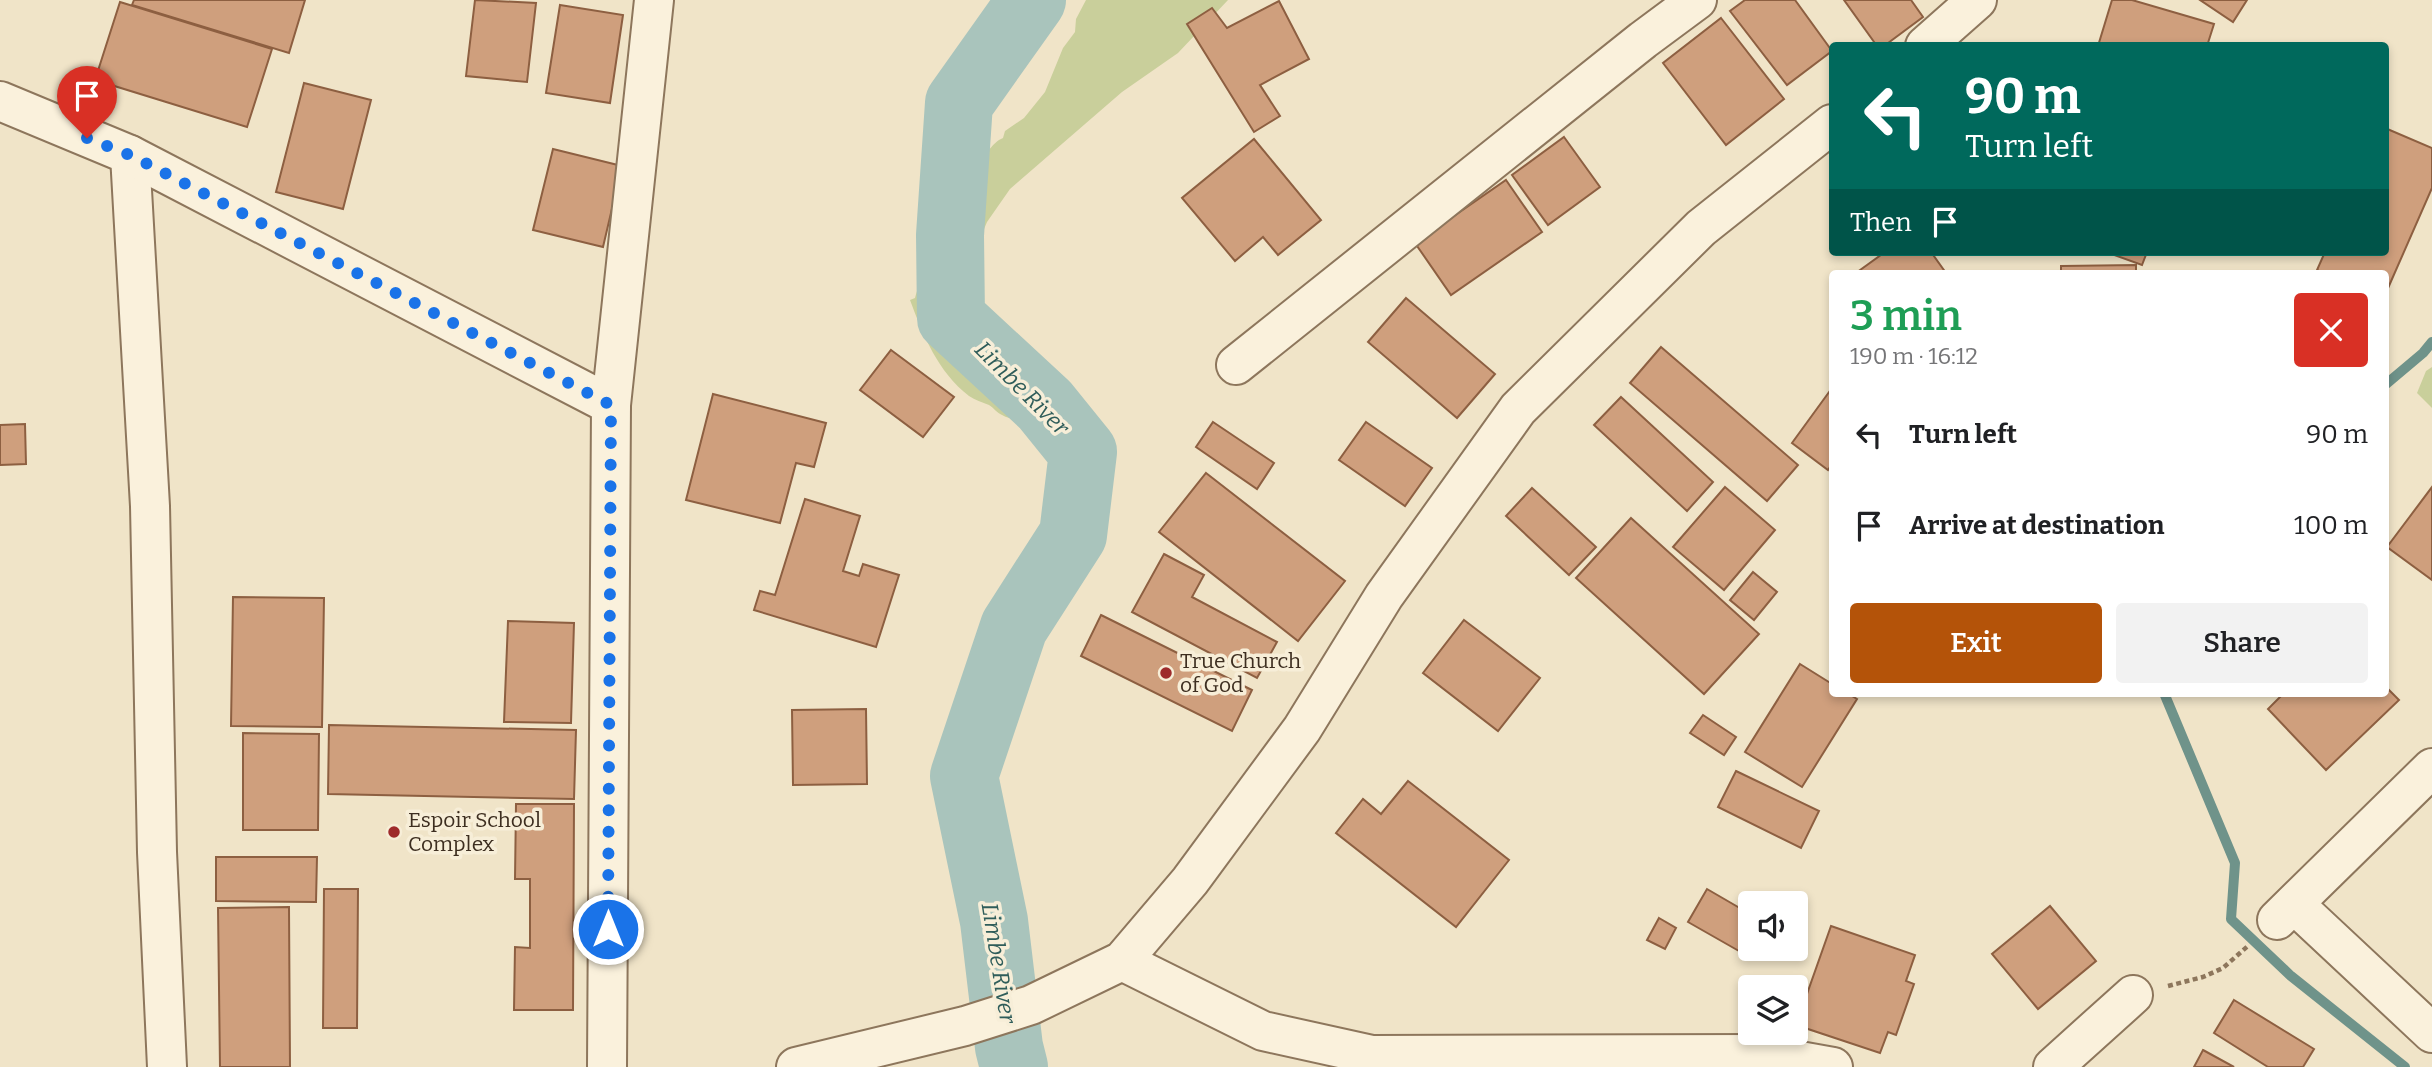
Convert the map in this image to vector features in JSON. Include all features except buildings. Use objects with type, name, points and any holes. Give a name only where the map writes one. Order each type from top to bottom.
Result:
[{"type":"street","points":[[607,1067],[611,405],[654,0]]},
{"type":"street","points":[[1236,365],[1643,40],[1697,0]]},
{"type":"street","points":[[1930,42],[1977,0]]},
{"type":"street","points":[[0,101],[130,155],[611,405]]},
{"type":"street","points":[[796,1067],[965,1026],[1031,1005],[1122,961],[1190,881],[1302,729],[1384,596],[1518,409],[1701,228],[1829,126]]},
{"type":"street","points":[[130,155],[150,506],[157,852],[167,1067]]},
{"type":"street","points":[[2432,768],[2275,921],[2432,1033]]},
{"type":"street","points":[[1122,961],[1263,1031],[1372,1055],[1761,1054],[1833,1067]]},
{"type":"street","points":[[2053,1067],[2133,995]]},
{"type":"path","points":[[2133,995],[2203,977],[2223,968],[2275,921]]},
{"type":"green space","points":[[1086,0],[1228,0],[1178,53],[1122,92],[1010,189],[987,222],[981,236],[984,307],[994,333],[1002,337],[1006,348],[1024,357],[1045,374],[1053,395],[1034,421],[1013,419],[971,397],[958,386],[940,364],[926,339],[910,300],[915,298],[922,274],[921,228],[928,210],[945,188],[962,172],[976,165],[995,143],[1003,138],[1005,131],[1024,118],[1045,92],[1063,48],[1075,32],[1076,19]]},
{"type":"green space","points":[[2432,367],[2432,408],[2417,393],[2426,371]]},
{"type":"waterway","name":"Limbe River","points":[[1014,1067],[1009,1047],[994,921],[964,776],[1014,627],[1073,535],[1083,452],[1045,405],[951,318],[950,235],[959,103],[1032,0]]},
{"type":"waterway","points":[[2389,382],[2432,342]]},
{"type":"waterway","points":[[2166,697],[2235,863],[2231,919],[2291,976],[2405,1067]]},
{"type":"place","name":"True Church of God","points":[[1166,673]]},
{"type":"place","name":"Espoir School Complex","points":[[394,832]]},
{"type":"route","points":[[87,138],[130,155],[611,405],[608,929]]}]
